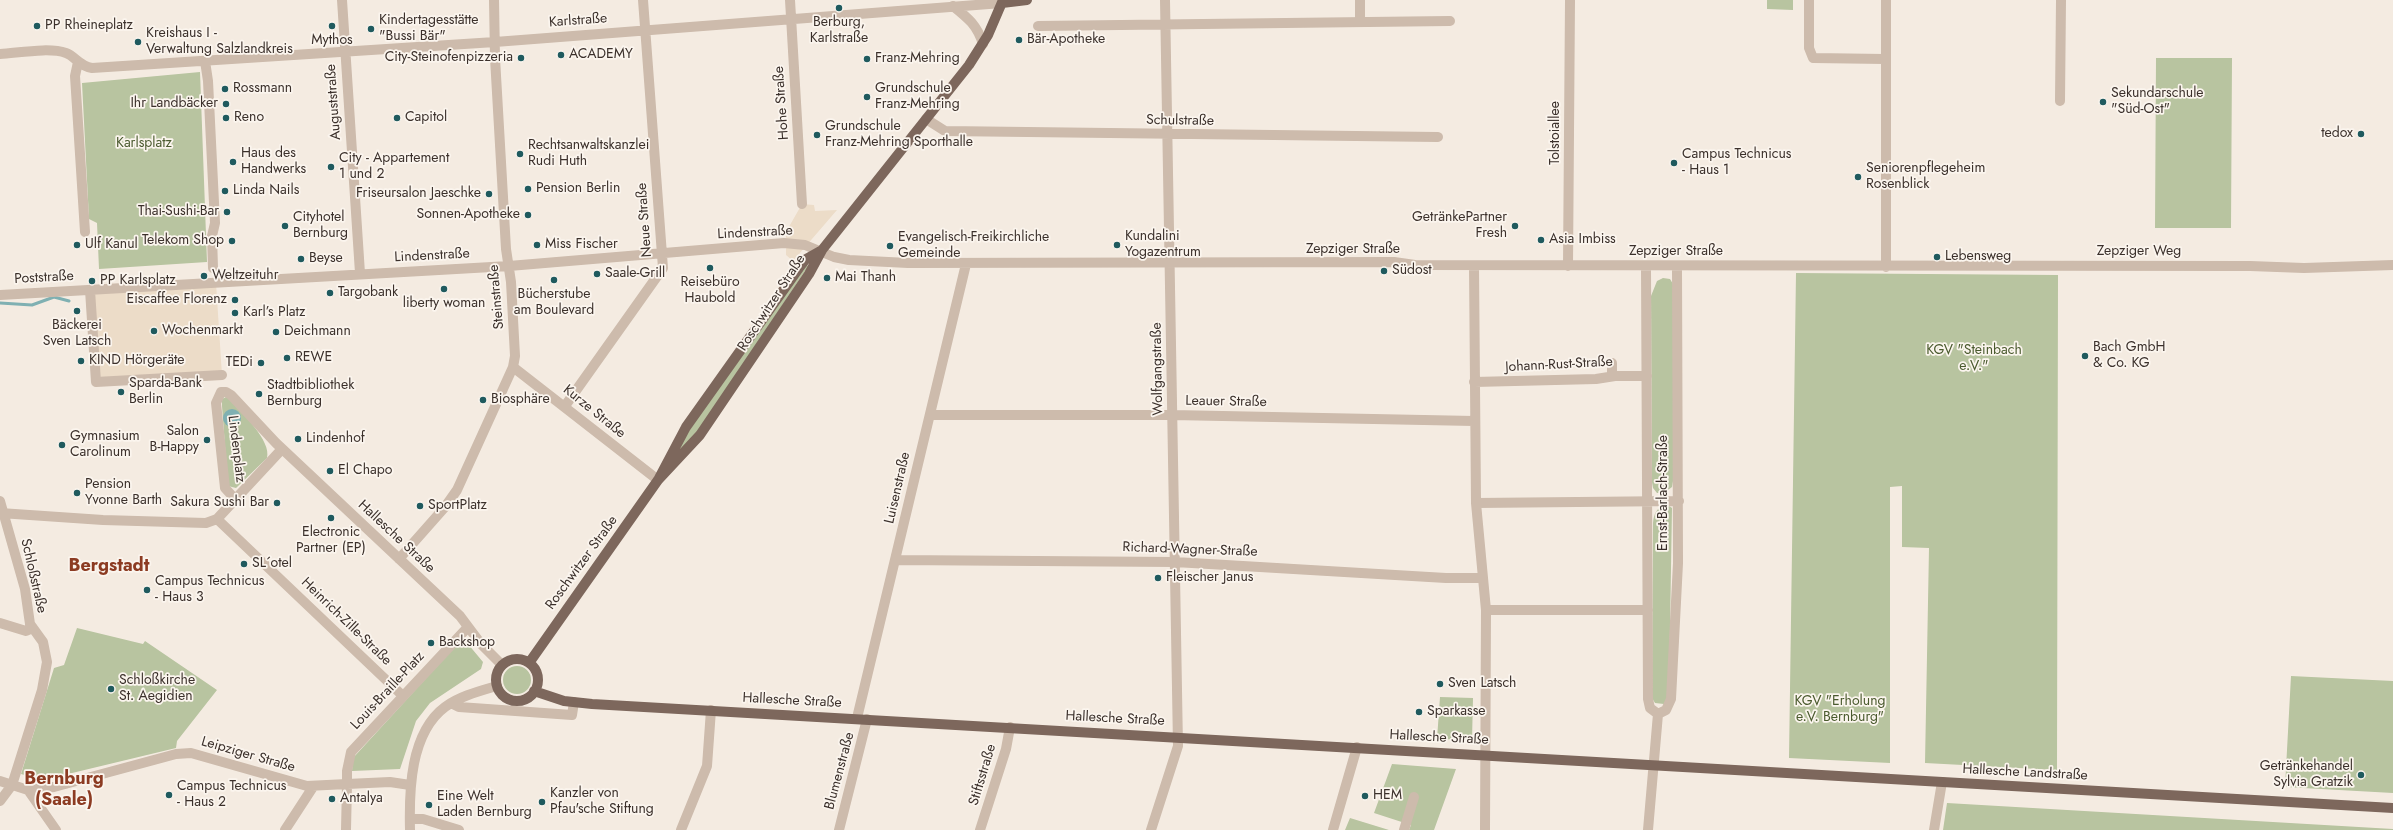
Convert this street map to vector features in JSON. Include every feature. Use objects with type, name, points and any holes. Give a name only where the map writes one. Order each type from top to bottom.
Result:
[{"type":"main road","points":[[822,250],[926,119],[983,44],[1003,1],[1027,0]]},
{"type":"main road","name":"Roschwitzer Straße","points":[[529,663],[658,480],[686,427],[799,268],[806,259],[822,250]]},
{"type":"main road","name":"Roschwitzer Straße","points":[[658,480],[700,435],[809,274],[822,250]]},
{"type":"main road","points":[[515,659],[529,663],[537,676],[534,691],[525,699],[514,700],[503,696],[497,686],[497,675],[502,665],[515,659]]},
{"type":"main road","name":"Hallesche Straße","points":[[534,691],[554,699],[574,702],[1655,765]]},
{"type":"main road","name":"Hallesche Landstraße","points":[[1655,765],[2393,808]]},
{"type":"street","name":"Auguststraße","points":[[342,0],[360,273]]},
{"type":"street","name":"Steinstraße","points":[[399,559],[445,507],[457,490],[512,367],[515,356],[509,266],[505,241],[494,0]]},
{"type":"street","name":"Neue Straße","points":[[565,406],[663,268],[643,0]]},
{"type":"street","name":"Hohe Straße","points":[[790,0],[802,204]]},
{"type":"street","name":"Wolfgangstraße","points":[[1151,830],[1176,754],[1178,737],[1165,0]]},
{"type":"street","points":[[1360,0],[1360,22]]},
{"type":"street","name":"Tolstoiallee","points":[[1568,266],[1570,0]]},
{"type":"street","points":[[1809,0],[1809,48],[1813,58],[1885,59]]},
{"type":"street","points":[[1886,0],[1886,267]]},
{"type":"street","points":[[2060,101],[2061,0]]},
{"type":"street","name":"Karlstraße","points":[[205,61],[495,42],[791,20],[939,3],[953,6],[1003,1]]},
{"type":"street","points":[[953,6],[971,20],[978,29],[983,44]]},
{"type":"street","points":[[1038,26],[1450,21]]},
{"type":"street","points":[[0,54],[55,51],[67,53],[78,62],[92,68],[205,61],[208,81],[215,223],[212,236],[213,268]]},
{"type":"street","points":[[78,62],[75,76],[85,232]]},
{"type":"street","name":"Schulstraße","points":[[926,119],[945,131],[1167,135],[1438,137]]},
{"type":"street","name":"Lindenstraße","points":[[90,290],[360,273],[509,266],[784,243],[805,245],[822,250]]},
{"type":"street","name":"Zepziger Straße","points":[[822,250],[834,257],[849,260],[966,264],[1394,262],[1415,265],[1474,266],[1886,267]]},
{"type":"street","name":"Luisenstraße","points":[[862,719],[895,560],[966,264]]},
{"type":"street","name":"Zepziger Weg","points":[[1886,267],[2250,266],[2304,268],[2393,265]]},
{"type":"street","points":[[1474,266],[1474,421],[1476,503],[1486,610],[1485,830]]},
{"type":"street","name":"Ernst-Barlach-Straße","points":[[1646,266],[1648,699],[1650,708],[1658,714],[1666,710],[1671,700],[1678,562],[1677,266]]},
{"type":"street","points":[[90,290],[96,382],[222,375]]},
{"type":"street","name":"Poststraße","points":[[0,295],[90,290]]},
{"type":"street","points":[[1612,363],[1612,376]]},
{"type":"street","name":"Kurze Straße","points":[[512,367],[565,406],[658,480]]},
{"type":"street","name":"Johann-Rust-Straße","points":[[1474,382],[1596,380],[1612,376],[1647,376]]},
{"type":"street","name":"Lindenplatz","points":[[221,392],[226,392],[231,395],[282,449],[235,499],[225,488],[216,403],[221,392]]},
{"type":"street","name":"Leauer Straße","points":[[930,415],[1172,415],[1474,421]]},
{"type":"street","name":"Hallesche Straße","points":[[282,449],[460,616],[487,650],[502,665]]},
{"type":"street","points":[[2,513],[191,524],[217,519],[235,499]]},
{"type":"street","name":"Schloßstraße","points":[[0,501],[2,513],[25,589],[30,624],[43,642],[46,651],[46,675],[12,786],[0,801]]},
{"type":"street","points":[[1476,503],[1678,501]]},
{"type":"street","name":"Heinrich-Zille-Straße","points":[[217,519],[403,696]]},
{"type":"street","name":"Richard-Wagner-Straße","points":[[895,560],[1175,562],[1446,578],[1484,578]]},
{"type":"street","points":[[1486,610],[1648,610]]},
{"type":"street","points":[[0,623],[19,630],[33,628]]},
{"type":"street","name":"Louis-Braille-Platz","points":[[346,830],[347,771],[351,752],[468,627]]},
{"type":"street","points":[[410,830],[410,785],[421,742],[428,727],[437,714],[451,703],[497,686]]},
{"type":"street","points":[[451,703],[460,707],[572,715],[574,702]]},
{"type":"street","points":[[681,830],[707,766],[711,710]]},
{"type":"street","points":[[1648,830],[1655,765],[1658,714]]},
{"type":"street","name":"Blumenstraße","points":[[839,830],[862,719]]},
{"type":"street","name":"Stiftsstraße","points":[[980,830],[1006,749],[1010,727]]},
{"type":"street","points":[[1333,830],[1357,747]]},
{"type":"street","name":"Leipziger Straße","points":[[0,781],[28,790],[54,787],[176,754],[191,753],[313,787]]},
{"type":"street","points":[[285,830],[313,787],[390,782],[410,785]]},
{"type":"street","points":[[1934,830],[1942,782]]},
{"type":"street","points":[[28,790],[56,830]]},
{"type":"street","points":[[1404,830],[1414,797]]},
{"type":"street","points":[[410,819],[423,819],[459,830]]},
{"type":"green space","points":[[1767,0],[1793,0],[1793,10],[1767,9]]},
{"type":"green space","points":[[2156,58],[2232,58],[2231,228],[2155,228]]},
{"type":"green space","name":"Karlsplatz","points":[[200,72],[207,262],[99,269],[97,223],[89,219],[82,83]]},
{"type":"green space","points":[[809,265],[700,429],[674,457],[688,429],[803,267]]},
{"type":"green space","name":"KGV \"Steinbach e.V.\"","points":[[1796,273],[2058,275],[2057,770],[1925,763],[1929,548],[1902,547],[1902,486],[1890,487],[1890,763],[1789,758]]},
{"type":"green space","points":[[1663,278],[1670,279],[1673,284],[1673,481],[1672,487],[1664,493],[1657,493],[1653,488],[1652,482],[1651,296],[1657,281]]},
{"type":"green space","points":[[226,397],[229,398],[248,419],[265,443],[267,451],[267,458],[236,488],[228,486],[222,406],[222,399]]},
{"type":"green space","points":[[1666,504],[1672,508],[1669,689],[1668,697],[1664,704],[1655,703],[1652,698],[1653,523],[1656,512],[1660,507]]},
{"type":"green space","points":[[77,628],[143,644],[145,641],[217,690],[177,741],[176,748],[43,780],[21,774],[54,668],[64,665]]},
{"type":"green space","points":[[463,638],[483,662],[481,669],[430,703],[416,721],[400,769],[352,771],[353,758]]},
{"type":"green space","points":[[517,666],[527,670],[531,680],[527,690],[517,694],[507,690],[503,680],[507,670]]},
{"type":"green space","points":[[2291,676],[2393,681],[2393,793],[2285,787]]},
{"type":"green space","points":[[1440,697],[1473,698],[1472,740],[1437,739]]},
{"type":"green space","points":[[1392,764],[1456,769],[1434,830],[1409,830],[1411,825],[1374,813]]},
{"type":"green space","points":[[1947,803],[2393,829],[2393,830],[1943,830]]},
{"type":"green space","points":[[1350,818],[1389,830],[1345,830]]},
{"type":"shaded area","points":[[802,204],[814,205],[815,211],[837,210],[793,261],[786,255],[786,232]]},
{"type":"shaded area","points":[[216,283],[222,375],[96,382],[90,290]]},
{"type":"water","points":[[232,409],[236,410],[240,414],[240,422],[236,426],[232,427],[228,426],[224,422],[223,418],[224,414],[228,410]]},
{"type":"waterway","points":[[0,303],[32,305],[54,297],[69,301]]},
{"type":"place","name":"Berburg, Karlstraße","points":[[839,8]]},
{"type":"place","name":"PP Rheineplatz","points":[[37,26]]},
{"type":"place","name":"Mythos","points":[[332,26]]},
{"type":"place","name":"Kindertagesstätte \"Bussi Bär\"","points":[[371,29]]},
{"type":"place","name":"Bär-Apotheke","points":[[1019,40]]},
{"type":"place","name":"Kreishaus I - Verwaltung Salzlandkreis","points":[[138,42]]},
{"type":"place","name":"ACADEMY","points":[[561,55]]},
{"type":"place","name":"City-Steinofenpizzeria","points":[[521,58]]},
{"type":"place","name":"Franz-Mehring","points":[[867,59]]},
{"type":"place","name":"Rossmann","points":[[225,89]]},
{"type":"place","name":"Grundschule Franz-Mehring","points":[[867,97]]},
{"type":"place","name":"Sekundarschule \"Süd-Ost\"","points":[[2103,102]]},
{"type":"place","name":"Ihr Landbäcker","points":[[226,104]]},
{"type":"place","name":"Reno","points":[[226,118]]},
{"type":"place","name":"Capitol","points":[[397,118]]},
{"type":"place","name":"tedox","points":[[2361,134]]},
{"type":"place","name":"Grundschule Franz-Mehring Sporthalle","points":[[817,135]]},
{"type":"place","name":"Rechtsanwaltskanzlei Rudi Huth","points":[[520,154]]},
{"type":"place","name":"Haus des Handwerks","points":[[233,162]]},
{"type":"place","name":"Campus Technicus - Haus 1","points":[[1674,163]]},
{"type":"place","name":"City - Appartement 1 und 2","points":[[331,167]]},
{"type":"place","name":"Seniorenpflegeheim Rosenblick","points":[[1858,177]]},
{"type":"place","name":"Pension Berlin","points":[[528,189]]},
{"type":"place","name":"Linda Nails","points":[[225,191]]},
{"type":"place","name":"Friseursalon Jaeschke","points":[[489,194]]},
{"type":"place","name":"Thai-Sushi-Bar","points":[[227,212]]},
{"type":"place","name":"Sonnen-Apotheke","points":[[528,215]]},
{"type":"place","name":"Cityhotel Bernburg","points":[[285,226]]},
{"type":"place","name":"GetränkePartner Fresh","points":[[1515,226]]},
{"type":"place","name":"Asia Imbiss","points":[[1541,240]]},
{"type":"place","name":"Telekom Shop","points":[[232,241]]},
{"type":"place","name":"Ulf Kanul","points":[[77,245]]},
{"type":"place","name":"Miss Fischer","points":[[537,245]]},
{"type":"place","name":"Kundalini Yogazentrum","points":[[1117,245]]},
{"type":"place","name":"Evangelisch-Freikirchliche Gemeinde","points":[[890,246]]},
{"type":"place","name":"Lebensweg","points":[[1937,257]]},
{"type":"place","name":"Beyse","points":[[301,259]]},
{"type":"place","name":"Reisebüro Haubold","points":[[710,268]]},
{"type":"place","name":"Südost","points":[[1384,271]]},
{"type":"place","name":"Saale-Grill","points":[[597,274]]},
{"type":"place","name":"Weltzeituhr","points":[[204,276]]},
{"type":"place","name":"Mai Thanh","points":[[827,278]]},
{"type":"place","name":"Bücherstube am Boulevard","points":[[554,280]]},
{"type":"place","name":"PP Karlsplatz","points":[[92,281]]},
{"type":"place","name":"liberty woman","points":[[444,289]]},
{"type":"place","name":"Targobank","points":[[330,293]]},
{"type":"place","name":"Eiscaffee Florenz","points":[[235,300]]},
{"type":"place","name":"Bäckerei Sven Latsch","points":[[77,311]]},
{"type":"place","name":"Karl’s Platz","points":[[235,313]]},
{"type":"place","name":"Wochenmarkt","points":[[154,331]]},
{"type":"place","name":"Deichmann","points":[[276,332]]},
{"type":"place","name":"Bach GmbH & Co. KG","points":[[2085,356]]},
{"type":"place","name":"REWE","points":[[287,358]]},
{"type":"place","name":"KIND Hörgeräte","points":[[81,361]]},
{"type":"place","name":"TEDi","points":[[261,363]]},
{"type":"place","name":"Sparda-Bank Berlin","points":[[121,392]]},
{"type":"place","name":"Stadtbibliothek Bernburg","points":[[259,394]]},
{"type":"place","name":"Biosphäre","points":[[483,400]]},
{"type":"place","name":"Lindenhof","points":[[298,439]]},
{"type":"place","name":"Salon B-Happy","points":[[207,440]]},
{"type":"place","name":"Gymnasium Carolinum","points":[[62,445]]},
{"type":"place","name":"El Chapo","points":[[330,471]]},
{"type":"place","name":"Pension Yvonne Barth","points":[[77,493]]},
{"type":"place","name":"Sakura Sushi Bar","points":[[277,503]]},
{"type":"place","name":"SportPlatz","points":[[420,506]]},
{"type":"place","name":"Electronic Partner (EP)","points":[[331,518]]},
{"type":"place","name":"SL´otel","points":[[244,564]]},
{"type":"place","name":"Fleischer Janus","points":[[1158,578]]},
{"type":"place","name":"Campus Technicus - Haus 3","points":[[147,590]]},
{"type":"place","name":"Backshop","points":[[431,643]]},
{"type":"place","name":"Sven Latsch","points":[[1440,684]]},
{"type":"place","name":"Schloßkirche St. Aegidien","points":[[111,689]]},
{"type":"place","name":"Sparkasse","points":[[1419,712]]},
{"type":"place","name":"Getränkehandel Sylvia Gratzik","points":[[2361,775]]},
{"type":"place","name":"Campus Technicus - Haus 2","points":[[169,795]]},
{"type":"place","name":"HEM","points":[[1365,796]]},
{"type":"place","name":"Antalya","points":[[332,799]]},
{"type":"place","name":"Kanzler von Pfau'sche Stiftung","points":[[542,802]]},
{"type":"place","name":"Eine Welt Laden Bernburg","points":[[429,805]]},
{"type":"district","name":"Bergstadt","points":[[109,567]]},
{"type":"district","name":"Bernburg (Saale)","points":[[64,790]]},
{"type":"park label","name":"KGV \"Erholung e.V. Bernburg\"","points":[[1840,710]]}]
